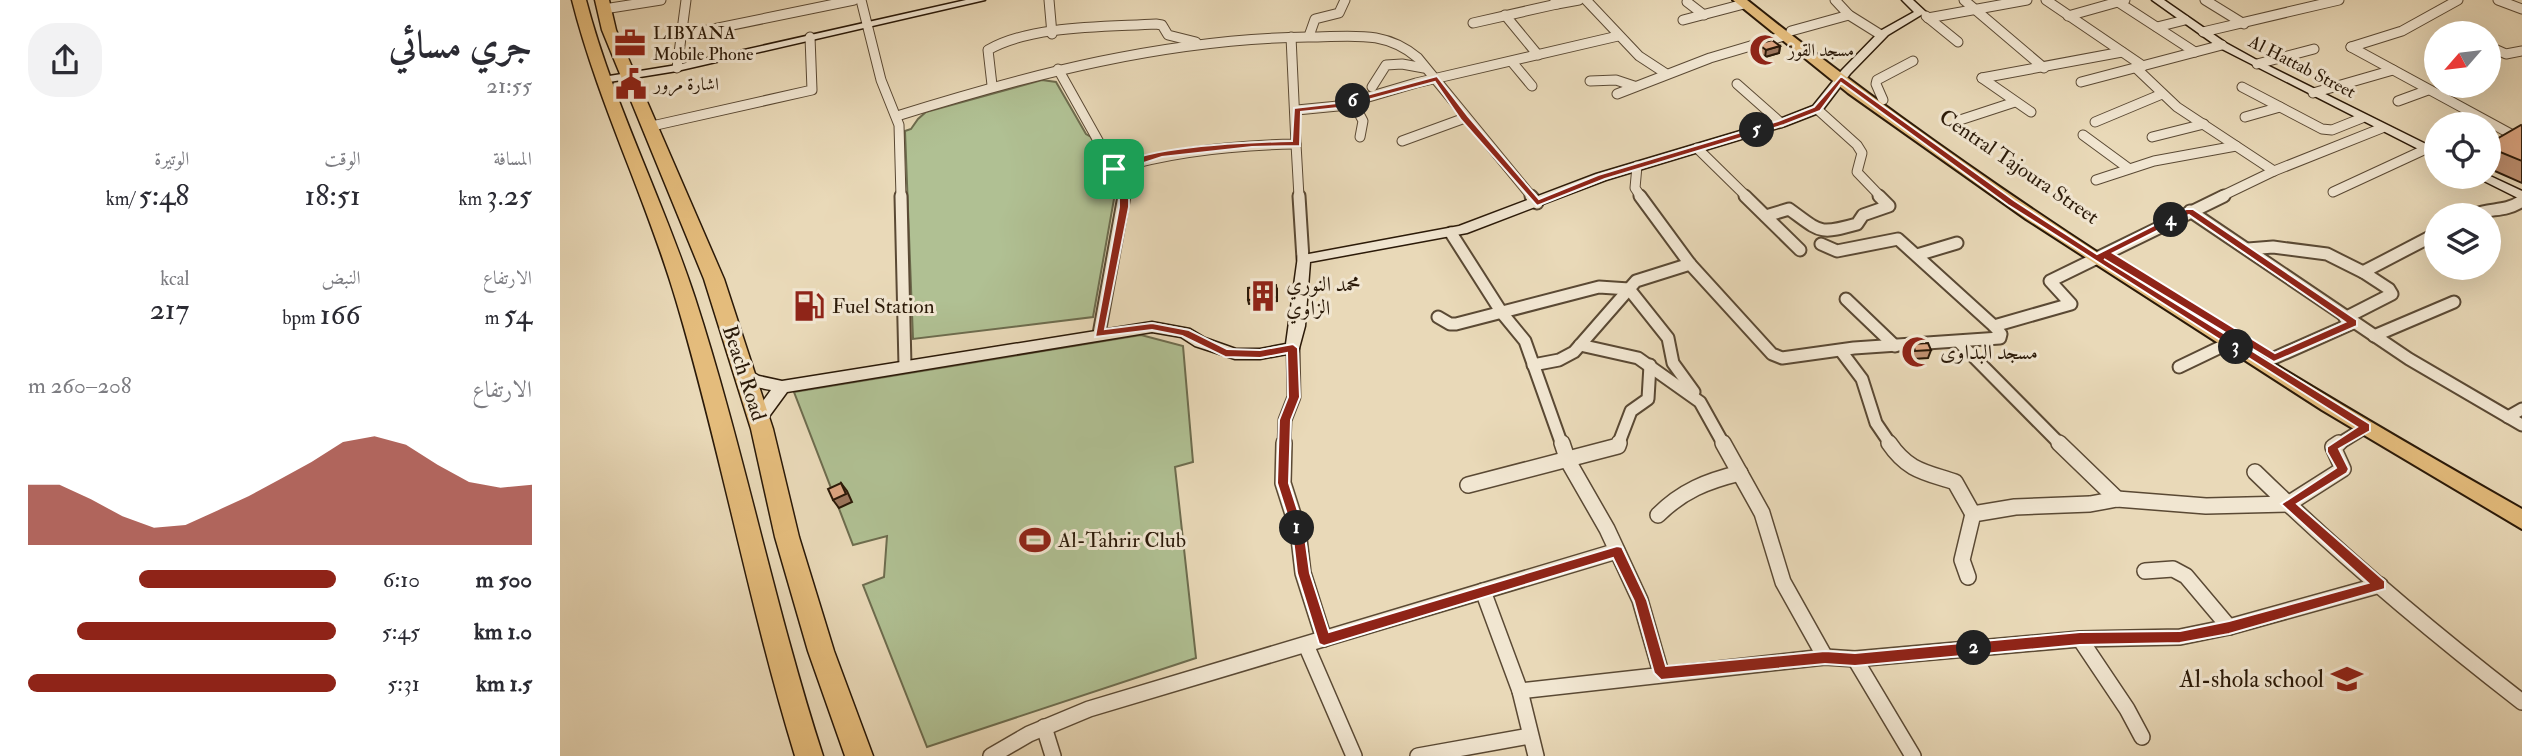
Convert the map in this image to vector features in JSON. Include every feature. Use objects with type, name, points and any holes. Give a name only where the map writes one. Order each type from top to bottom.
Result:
[{"type":"highway","name":"Beach Road","points":[[579,0],[605,85],[685,296],[717,407],[782,674],[809,756]]},
{"type":"highway","name":"Beach Road","points":[[603,5],[609,30],[652,126],[714,279],[759,418],[787,537],[821,652],[859,756]]},
{"type":"main road","points":[[1745,1],[2012,203],[2101,256],[2230,343],[2366,428],[2522,520]]},
{"type":"main road","name":"Central Tajoura Street","points":[[1843,75],[1883,100],[2101,256],[2522,507]]},
{"type":"street","points":[[603,5],[661,0]]},
{"type":"street","points":[[672,69],[686,0]]},
{"type":"street","points":[[680,36],[854,0]]},
{"type":"street","points":[[861,0],[881,80],[897,116],[905,366]]},
{"type":"street","points":[[605,85],[981,0]]},
{"type":"street","points":[[1049,0],[1052,34]]},
{"type":"street","points":[[1309,36],[1315,19],[1339,13],[1345,0]]},
{"type":"street","points":[[1473,23],[1556,2],[1579,0]]},
{"type":"street","points":[[1586,0],[1639,56],[1665,73]]},
{"type":"street","points":[[1835,0],[1849,15],[1881,35]]},
{"type":"street","points":[[1907,0],[1958,42]]},
{"type":"street","points":[[1964,0],[2045,68]]},
{"type":"street","points":[[1303,258],[1451,233],[1637,166],[1781,123],[1817,109],[1843,75],[1881,35],[1925,15],[1975,10],[2027,0]]},
{"type":"street","points":[[2046,0],[2122,52],[2162,94],[2274,171]]},
{"type":"street","name":"Al Hattab Street","points":[[2157,0],[2222,46],[2424,149]]},
{"type":"street","points":[[2205,0],[2244,24]]},
{"type":"street","points":[[2203,32],[2339,0]]},
{"type":"street","points":[[2424,88],[2352,46],[2402,31],[2458,0]]},
{"type":"street","points":[[1683,20],[1745,1]]},
{"type":"street","points":[[2068,16],[2122,1],[2195,52]]},
{"type":"street","points":[[1687,2],[1704,15]]},
{"type":"street","points":[[2502,2],[2522,9]]},
{"type":"street","points":[[2502,2],[2522,15]]},
{"type":"street","points":[[1505,15],[1538,55]]},
{"type":"street","points":[[1617,94],[1665,73],[1849,15]]},
{"type":"street","points":[[2157,27],[2185,20]]},
{"type":"street","points":[[992,85],[989,47],[999,43],[1052,34],[1158,24],[1168,35],[1202,43]]},
{"type":"street","points":[[897,116],[992,85],[1058,69],[1202,43],[1309,36],[1389,40],[1406,49],[1437,78],[1465,118],[1537,203]]},
{"type":"street","points":[[1297,110],[1353,102],[1437,78],[1618,36]]},
{"type":"street","points":[[652,126],[812,90],[810,37]]},
{"type":"street","points":[[1291,37],[1303,258],[1298,285],[1297,333],[1293,348],[1294,397],[1285,420],[1283,483],[1298,530],[1303,573],[1324,639]]},
{"type":"street","points":[[2081,82],[2222,46]]},
{"type":"street","points":[[2256,64],[2314,49]]},
{"type":"street","points":[[2501,52],[2506,54],[2522,51]]},
{"type":"street","points":[[2031,113],[1981,78],[2122,52]]},
{"type":"street","points":[[1883,100],[1876,84],[1877,80],[1913,61]]},
{"type":"street","points":[[1511,62],[1532,86]]},
{"type":"street","points":[[1372,86],[1385,65],[1402,64],[1424,68]]},
{"type":"street","points":[[1058,69],[1114,169],[1124,193],[1124,207],[1099,334]]},
{"type":"street","points":[[2314,93],[2393,70]]},
{"type":"street","points":[[1590,81],[1616,80],[1634,86]]},
{"type":"street","points":[[1737,84],[1781,123]]},
{"type":"street","points":[[2242,88],[2329,130],[2362,118]]},
{"type":"street","points":[[2398,101],[2424,91]]},
{"type":"street","points":[[2095,122],[2162,94]]},
{"type":"street","points":[[2443,98],[2522,140]]},
{"type":"street","points":[[1353,102],[1363,121],[1360,137]]},
{"type":"street","points":[[1960,120],[2015,102]]},
{"type":"street","points":[[2245,117],[2280,107]]},
{"type":"street","points":[[1766,216],[1789,209],[1819,231],[1825,232],[1857,224],[1865,214],[1889,206],[1857,172],[1862,153],[1857,145],[1817,109]]},
{"type":"street","points":[[1402,141],[1465,118]]},
{"type":"street","points":[[2152,137],[2204,124]]},
{"type":"street","points":[[1994,326],[2071,304],[2050,281],[2274,171],[2382,128]]},
{"type":"street","points":[[2501,137],[2508,133]]},
{"type":"street","points":[[2083,135],[2128,168]]},
{"type":"street","points":[[1114,169],[1161,155],[1252,144],[1296,144]]},
{"type":"street","points":[[2096,180],[2128,168],[2236,146]]},
{"type":"street","points":[[1697,148],[1800,250]]},
{"type":"street","points":[[2333,192],[2424,155]]},
{"type":"street","points":[[1637,166],[1635,188],[1690,264],[1776,357],[2000,338],[2001,334],[1994,326],[1896,238],[1837,251],[1821,244]]},
{"type":"street","points":[[2501,187],[2522,199],[2507,210],[2501,210]]},
{"type":"street","points":[[2190,211],[2349,320],[2522,425]]},
{"type":"street","points":[[1451,233],[1502,313],[1520,334],[1568,461],[1617,551],[1640,600],[1661,673]]},
{"type":"street","points":[[2362,272],[2424,240]]},
{"type":"street","points":[[1917,255],[1957,243]]},
{"type":"street","points":[[2248,249],[2273,247],[2327,254],[2362,272],[2389,289],[2392,294],[2349,320],[2274,358]]},
{"type":"street","points":[[1533,365],[1567,357],[1643,277],[1690,264]]},
{"type":"street","points":[[1438,317],[1450,324],[1599,287],[1629,289],[1668,338],[1673,363],[1700,402],[1762,513],[1783,582],[1825,657]]},
{"type":"street","points":[[1846,299],[1895,345]]},
{"type":"street","points":[[2374,336],[2454,302]]},
{"type":"street","points":[[745,374],[754,381],[782,387],[1152,327],[1185,333],[1225,353],[1260,354],[1293,348]]},
{"type":"street","points":[[1959,342],[2020,406],[2117,499]]},
{"type":"street","points":[[2179,367],[2230,343]]},
{"type":"street","points":[[1580,345],[1639,358],[1700,402]]},
{"type":"street","points":[[1841,351],[1862,379],[1876,423],[1900,459],[1911,468],[1955,482],[1973,514],[1962,560],[1968,577]]},
{"type":"street","points":[[1468,485],[1618,446],[1631,411],[1648,398],[1650,365]]},
{"type":"street","points":[[759,418],[782,387]]},
{"type":"street","points":[[2508,417],[2522,409]]},
{"type":"street","points":[[1973,514],[2008,508],[2090,504],[2117,499],[2206,506],[2288,504],[2343,469],[2333,447],[2366,428]]},
{"type":"street","points":[[1657,515],[1676,495],[1704,481],[1740,472]]},
{"type":"street","points":[[2255,472],[2380,585],[2522,702]]},
{"type":"street","points":[[991,756],[1044,727],[1089,709],[1617,551]]},
{"type":"street","points":[[2145,571],[2179,570],[2229,628]]},
{"type":"street","points":[[1520,691],[1661,673],[1825,657],[1855,659],[2080,639],[2180,637],[2229,628],[2380,585]]},
{"type":"street","points":[[1483,591],[1520,691],[1536,756]]},
{"type":"street","points":[[2080,639],[2127,709],[2142,737]]},
{"type":"street","points":[[1306,645],[1354,756]]},
{"type":"street","points":[[1855,659],[1913,756]]},
{"type":"street","points":[[1044,727],[1053,756]]},
{"type":"street","points":[[1418,756],[1530,736]]},
{"type":"green space","points":[[1042,80],[1056,82],[1086,134],[1091,137],[1103,162],[1114,199],[1093,317],[913,339],[905,131],[911,129],[926,112]]},
{"type":"green space","name":"Al-Tahrir Club","points":[[1141,335],[1183,346],[1193,462],[1175,467],[1196,658],[927,747],[863,585],[884,577],[887,536],[853,545],[794,392]]},
{"type":"building","points":[[1772,40],[1780,46],[1766,50],[1758,44]]},
{"type":"building","points":[[2522,126],[2522,161],[2501,152],[2501,137]]},
{"type":"building","name":"محمد النوري الزاوي","points":[[1276,285],[1277,297],[1248,300],[1248,288]]},
{"type":"building","points":[[1928,343],[1931,350],[1915,351],[1913,344]]},
{"type":"building","points":[[841,483],[846,494],[833,500],[828,489]]},
{"type":"place","name":"LIBYANA Mobile Phone","points":[[630,43]]},
{"type":"place","name":"مسجد القوز","points":[[1765,50]]},
{"type":"place","name":"اشارة مرور","points":[[631,84]]},
{"type":"place","name":"محمد النوري الزاوي","points":[[1263,296]]},
{"type":"place","name":"Fuel Station","points":[[809,306]]},
{"type":"place","name":"مسجد البداوى","points":[[1917,352]]},
{"type":"place","name":"Al-Tahrir Club","points":[[1035,540]]},
{"type":"place","name":"Al-shola school","points":[[2347,679]]},
{"type":"route","points":[[1114,169],[1124,193],[1124,207],[1099,334],[1152,327],[1185,333],[1225,353],[1260,354],[1293,348],[1294,397],[1285,420],[1282,448],[1283,483],[1298,530],[1303,573],[1324,639],[1617,551],[1650,627],[1661,673],[1825,657],[1855,659],[2080,639],[2180,637],[2229,628],[2380,585],[2288,504],[2338,474],[2343,467],[2333,452],[2333,447],[2366,428],[2097,259],[2105,253],[2274,358],[2353,323],[2190,211],[2105,253],[2097,259],[2012,203],[1841,79],[1817,109],[1781,123],[1601,177],[1537,203],[1465,118],[1437,78],[1338,106],[1297,110],[1296,144],[1252,144],[1161,155],[1114,169]]}]
